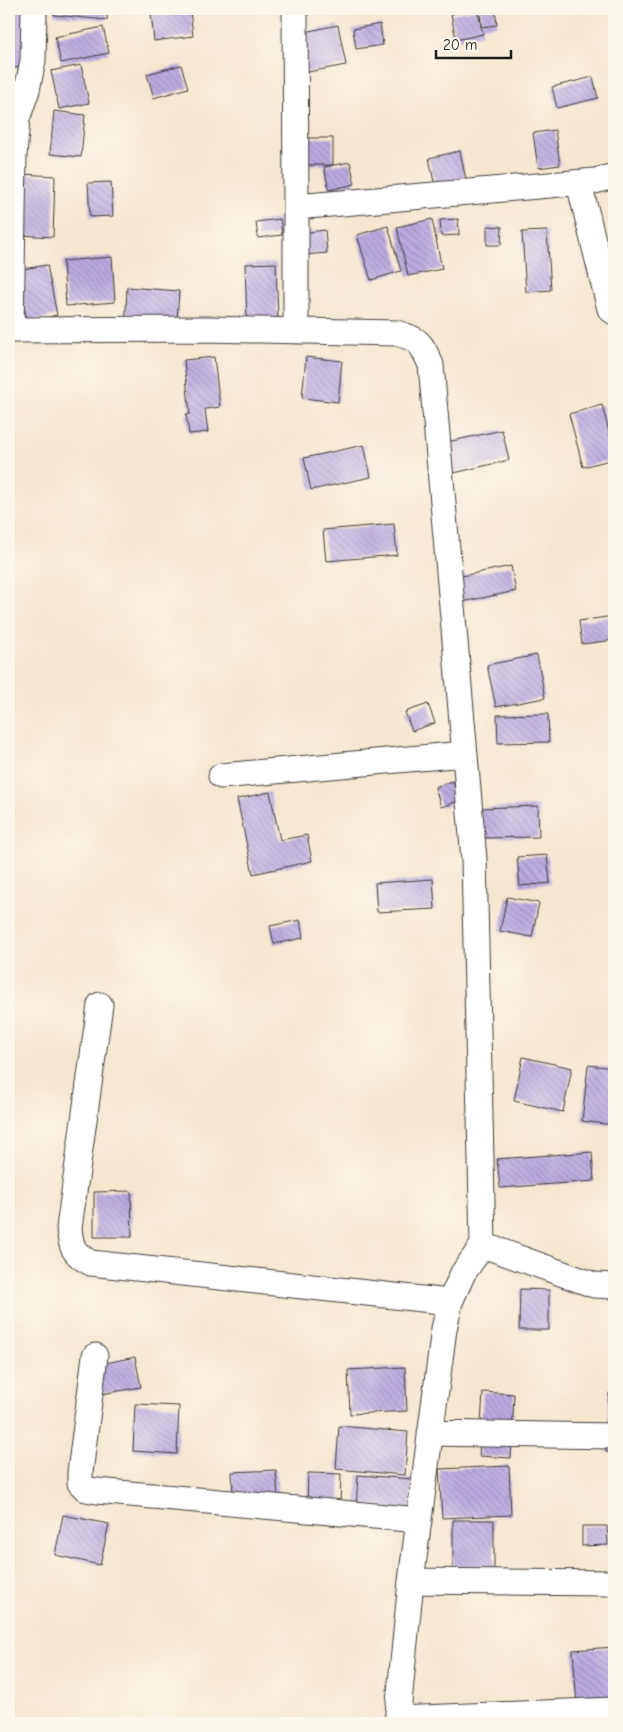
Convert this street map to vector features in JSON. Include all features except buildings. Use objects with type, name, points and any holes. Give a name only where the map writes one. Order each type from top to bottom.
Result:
[{"type":"street","points":[[34,9],[32,60],[27,90],[17,120],[14,155],[10,330],[207,329],[396,333],[412,337],[423,348],[430,365],[474,859],[483,1245],[463,1274],[450,1302],[444,1329],[411,1581],[397,1721],[614,1710]]},
{"type":"street","points":[[294,9],[296,331]]},
{"type":"street","points":[[296,207],[579,183],[614,176]]},
{"type":"street","points":[[579,183],[610,308],[614,312]]},
{"type":"street","points":[[221,776],[464,754]]},
{"type":"street","points":[[100,1005],[69,1228],[71,1244],[78,1257],[91,1264],[450,1302]]},
{"type":"street","points":[[483,1245],[594,1285],[614,1286]]},
{"type":"street","points":[[95,1356],[80,1472],[80,1482],[86,1489],[419,1520]]},
{"type":"street","points":[[430,1433],[614,1436]]},
{"type":"street","points":[[411,1581],[614,1583]]}]
